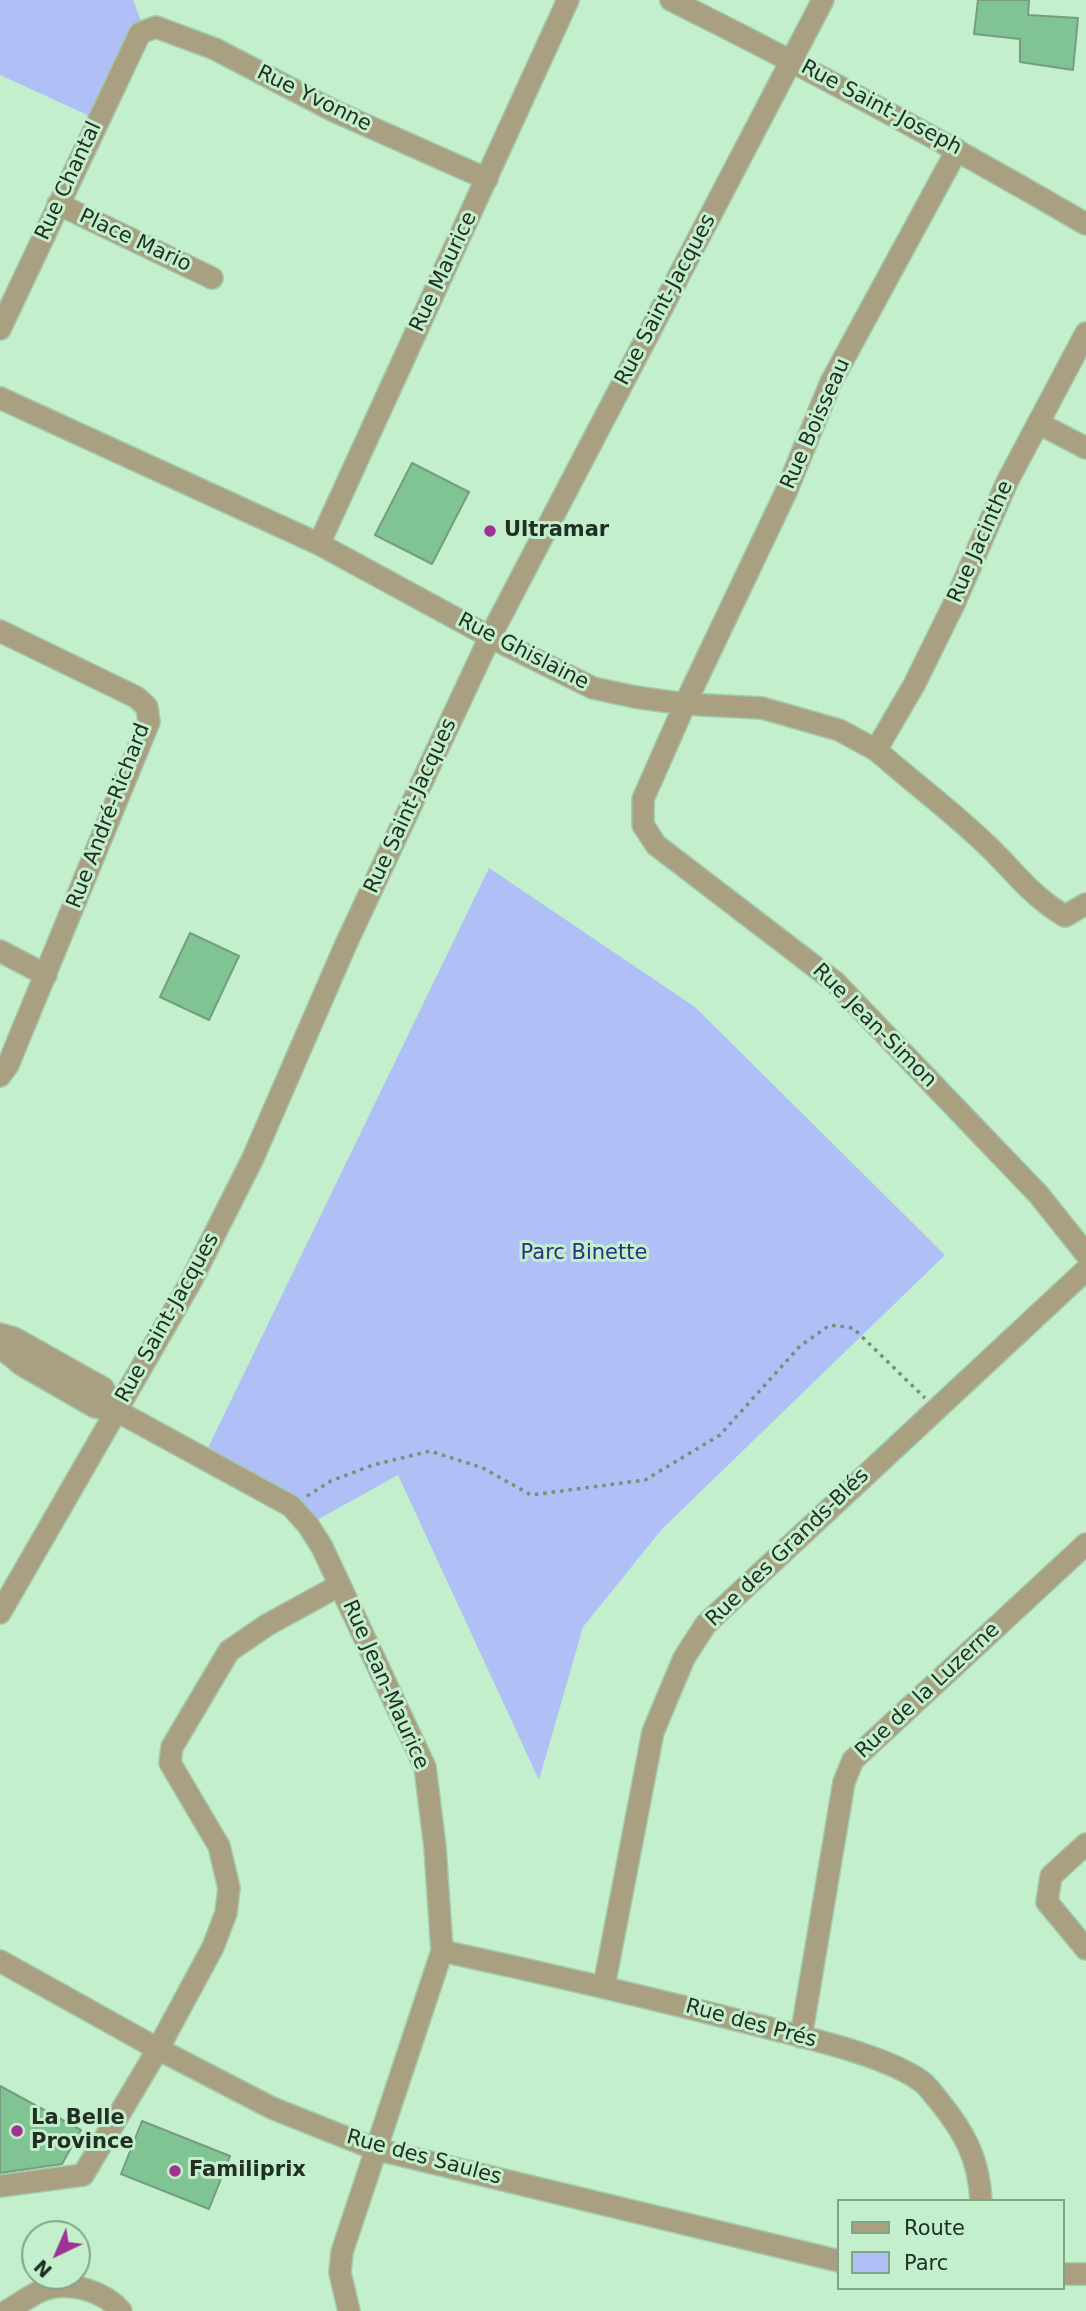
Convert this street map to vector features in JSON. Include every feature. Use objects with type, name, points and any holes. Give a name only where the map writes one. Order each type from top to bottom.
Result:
[{"type":"street","name":"Rue Maurice","points":[[319,544],[568,0]]},
{"type":"street","name":"Rue Saint-Joseph","points":[[671,0],[792,60],[1086,224]]},
{"type":"street","name":"Rue Saint-Jacques","points":[[0,1613],[190,1283],[253,1158],[346,944],[490,636],[823,0]]},
{"type":"street","name":"Rue Yvonne","points":[[140,33],[156,27],[215,49],[334,111],[487,179]]},
{"type":"street","name":"Rue Chantal","points":[[0,329],[140,33]]},
{"type":"street","name":"Rue Boisseau","points":[[685,704],[786,492],[831,382],[957,150]]},
{"type":"street","name":"Place Mario","points":[[58,204],[212,278]]},
{"type":"street","name":"Rue Jacinthe","points":[[876,750],[920,674],[1007,482],[1086,333]]},
{"type":"street","name":"Rue Ghislaine","points":[[0,398],[319,544],[593,688],[685,704],[762,708],[839,730],[876,750],[992,850],[1025,886],[1049,907],[1065,916],[1086,904]]},
{"type":"street","points":[[1038,423],[1086,448]]},
{"type":"street","name":"Rue André-Richard","points":[[0,631],[136,697],[146,707],[149,722],[46,975],[8,1065],[0,1076]]},
{"type":"street","name":"Rue Jean-Simon","points":[[685,704],[643,799],[643,825],[656,845],[835,982],[1039,1195],[1086,1254]]},
{"type":"street","points":[[0,951],[46,975]]},
{"type":"street","name":"Rue des Grands-Blés","points":[[604,1986],[653,1732],[684,1658],[706,1624],[1086,1270]]},
{"type":"street","name":"Rue Jean-Maurice","points":[[0,1334],[14,1338],[103,1388],[117,1411]]},
{"type":"street","name":"Rue Jean-Maurice","points":[[0,1347],[22,1365],[95,1407],[117,1411],[291,1507],[309,1525],[322,1547],[425,1767],[435,1847],[442,1951],[342,2252],[340,2273],[349,2311]]},
{"type":"street","name":"Rue de la Luzerne","points":[[802,2037],[844,1782],[853,1760],[1086,1544]]},
{"type":"street","points":[[0,2186],[83,2175],[158,2049],[213,1947],[226,1913],[229,1888],[219,1846],[170,1763],[172,1747],[229,1651],[268,1625],[340,1585]]},
{"type":"street","points":[[1086,1844],[1051,1876],[1047,1902],[1086,1949]]},
{"type":"street","name":"Rue des Prés","points":[[442,1951],[604,1986],[802,2037],[892,2064],[923,2082],[969,2143],[980,2179],[981,2199]]},
{"type":"street","name":"Rue des Saules","points":[[0,1961],[158,2049],[272,2108],[375,2148],[838,2261]]},
{"type":"street","points":[[1065,2274],[1086,2274]]},
{"type":"street","points":[[7,2311],[46,2289],[76,2286],[100,2295],[121,2311]]},
{"type":"path","points":[[291,1507],[331,1481],[373,1465],[430,1451],[483,1468],[531,1495],[645,1480],[720,1435],[800,1346],[830,1325],[853,1328],[936,1408]]},
{"type":"green space","points":[[0,0],[133,0],[144,29],[94,118],[0,75]]},
{"type":"green space","name":"Parc Binette","points":[[489,868],[695,1007],[945,1255],[662,1529],[583,1627],[539,1780],[398,1475],[308,1525],[203,1458]]},
{"type":"building","points":[[978,0],[1029,0],[1028,15],[1078,18],[1073,70],[1020,62],[1020,39],[974,34]]},
{"type":"building","points":[[412,463],[469,492],[432,564],[375,535]]},
{"type":"building","points":[[190,933],[239,956],[209,1020],[160,997]]},
{"type":"building","points":[[0,2086],[81,2130],[62,2164],[0,2173]]},
{"type":"building","points":[[142,2121],[230,2156],[209,2209],[121,2174]]},
{"type":"place","name":"Ultramar","points":[[490,531]]},
{"type":"place","name":"La Belle Province","points":[[17,2131]]},
{"type":"place","name":"Familiprix","points":[[175,2171]]}]
